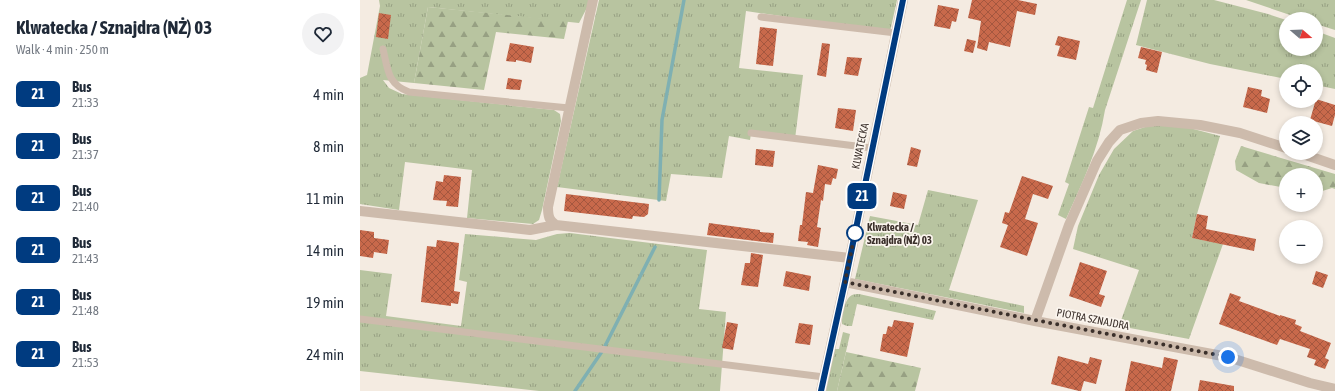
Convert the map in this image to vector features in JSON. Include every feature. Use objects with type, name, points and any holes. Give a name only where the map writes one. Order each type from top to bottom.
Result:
[{"type":"street","points":[[556,226],[552,223],[548,216],[548,207],[593,0]]},
{"type":"street","name":"KLWATECKA","points":[[821,391],[903,0]]},
{"type":"street","points":[[1035,320],[1069,225],[1097,161],[1109,142],[1120,130],[1141,122],[1158,120],[1200,125],[1240,133],[1279,146]]},
{"type":"street","points":[[1322,160],[1335,164]]},
{"type":"street","points":[[360,211],[530,230],[556,226],[850,258]]},
{"type":"street","name":"PIOTRA SZNAJDRA","points":[[845,282],[1228,357],[1308,387],[1335,389]]},
{"type":"lane","points":[[761,17],[896,33]]},
{"type":"lane","points":[[383,49],[390,79],[401,89],[569,108]]},
{"type":"lane","points":[[751,133],[872,148]]},
{"type":"lane","points":[[360,319],[824,377]]},
{"type":"green space","points":[[379,0],[591,0],[579,23],[428,7],[414,83],[383,80],[389,88],[402,94],[554,110],[560,114],[561,121],[539,220],[533,224],[467,218],[472,170],[405,162],[399,210],[360,204],[360,78],[367,75],[380,6]]},
{"type":"green space","points":[[599,0],[897,0],[890,32],[746,11],[739,68],[803,75],[795,139],[751,134],[750,140],[729,136],[722,178],[671,174],[666,201],[557,187]]},
{"type":"green space","points":[[1127,0],[1141,0],[1105,110],[1099,138],[1084,179],[1066,219],[1058,215],[1069,184],[1065,182],[1089,107],[1093,108]]},
{"type":"green space","points":[[1147,0],[1214,0],[1279,18],[1279,56],[1323,56],[1323,34],[1335,38],[1335,89],[1323,86],[1323,64],[1279,64],[1279,78],[1210,64],[1136,45]]},
{"type":"green space","points":[[1246,0],[1335,0],[1335,30],[1323,26],[1323,12],[1281,12]]},
{"type":"green space","points":[[428,7],[568,21],[564,39],[496,32],[484,90],[414,83]]},
{"type":"green space","points":[[1154,124],[1182,126],[1220,136],[1197,214],[1192,238],[1223,244],[1189,339],[1119,326],[1139,270],[1073,249],[1078,226],[1099,175],[1114,149],[1133,131]]},
{"type":"green space","points":[[1241,146],[1279,157],[1279,160],[1288,160],[1315,168],[1279,168],[1279,187],[1259,183],[1236,170],[1235,161]]},
{"type":"green space","points":[[1323,170],[1335,174],[1335,189],[1332,188],[1323,191]]},
{"type":"green space","points":[[928,190],[978,200],[949,290],[1024,306],[1024,313],[855,279],[870,216],[918,225]]},
{"type":"green space","points":[[570,233],[707,250],[699,309],[726,312],[720,391],[539,391],[360,371],[360,270],[392,274],[386,316],[461,326],[467,282],[459,280],[465,234],[536,240],[557,234]]},
{"type":"green space","points":[[859,294],[936,311],[933,320],[857,304],[852,326],[842,324],[843,312],[847,300],[852,295]]},
{"type":"green space","points":[[843,332],[850,334],[837,391],[826,391],[835,349],[839,349]]},
{"type":"green space","points":[[846,352],[921,368],[915,391],[837,391]]},
{"type":"building","points":[[972,0],[1018,0],[1037,4],[1035,15],[1017,11],[1010,47],[989,42],[987,51],[977,48],[981,21],[968,18]]},
{"type":"building","points":[[938,5],[959,9],[956,22],[952,21],[950,29],[934,26]]},
{"type":"building","points":[[379,13],[391,15],[388,39],[376,37]]},
{"type":"building","points":[[760,27],[777,29],[773,66],[756,64]]},
{"type":"building","points":[[1058,36],[1080,41],[1076,60],[1057,56],[1060,46],[1055,45]]},
{"type":"building","points":[[967,39],[976,41],[973,53],[964,51]]},
{"type":"building","points":[[510,43],[534,47],[531,63],[516,60],[516,62],[506,61]]},
{"type":"building","points":[[822,43],[830,44],[826,77],[817,75]]},
{"type":"building","points":[[1141,47],[1162,52],[1157,73],[1146,70],[1146,60],[1138,58]]},
{"type":"building","points":[[847,57],[862,58],[858,76],[844,74]]},
{"type":"building","points":[[508,78],[522,80],[520,90],[506,89]]},
{"type":"building","points":[[1248,87],[1262,90],[1261,96],[1270,99],[1267,113],[1243,107]]},
{"type":"building","points":[[1323,101],[1335,105],[1335,115],[1332,126],[1323,124],[1323,116],[1311,116],[1313,108],[1323,108]]},
{"type":"building","points":[[838,108],[856,110],[853,131],[835,128]]},
{"type":"building","points":[[911,147],[921,150],[917,167],[907,165]]},
{"type":"building","points":[[756,149],[775,151],[773,167],[755,165]]},
{"type":"building","points":[[818,165],[838,169],[836,179],[833,178],[831,185],[825,184],[817,227],[821,228],[818,247],[807,245],[808,242],[798,241],[800,225],[802,225],[806,192],[813,193]]},
{"type":"building","points":[[444,175],[461,177],[458,207],[446,206],[447,201],[433,200],[436,181],[443,182]]},
{"type":"building","points":[[1022,176],[1053,186],[1048,199],[1033,194],[1025,219],[1038,223],[1027,256],[1000,247],[1008,225],[1002,223],[1005,212],[1009,213]]},
{"type":"building","points":[[893,192],[907,195],[904,209],[890,206]]},
{"type":"building","points":[[566,194],[649,204],[648,214],[644,217],[633,216],[632,219],[564,211]]},
{"type":"building","points":[[1197,214],[1208,216],[1206,229],[1256,239],[1254,251],[1192,238]]},
{"type":"building","points":[[709,223],[774,233],[773,243],[707,235]]},
{"type":"building","points":[[360,230],[374,232],[374,238],[389,240],[387,254],[374,252],[373,258],[360,256]]},
{"type":"building","points":[[437,240],[459,243],[454,291],[460,292],[458,304],[451,303],[451,306],[421,302],[427,246],[436,247]]},
{"type":"building","points":[[751,253],[763,255],[758,287],[741,285],[745,263],[750,263]]},
{"type":"building","points":[[1080,262],[1107,271],[1099,294],[1105,296],[1101,307],[1069,296]]},
{"type":"building","points":[[786,271],[811,276],[809,291],[783,286]]},
{"type":"building","points":[[1316,271],[1328,275],[1323,288],[1312,284]]},
{"type":"building","points":[[1230,293],[1241,297],[1239,301],[1280,316],[1296,320],[1295,324],[1302,327],[1300,331],[1331,343],[1325,358],[1329,360],[1325,369],[1314,365],[1316,360],[1307,357],[1310,349],[1280,339],[1277,345],[1219,324]]},
{"type":"building","points":[[894,320],[914,323],[907,357],[880,351],[883,334],[886,334],[888,326],[892,327]]},
{"type":"building","points":[[727,322],[738,324],[733,350],[722,348]]},
{"type":"building","points":[[799,323],[813,325],[810,345],[795,343]]},
{"type":"building","points":[[1058,356],[1088,364],[1090,357],[1102,360],[1096,384],[1084,381],[1081,391],[1079,391],[1051,384]]},
{"type":"building","points":[[1164,357],[1178,360],[1171,391],[1125,391],[1131,361],[1162,368]]},
{"type":"building","points":[[1200,380],[1234,386],[1234,391],[1198,391]]},
{"type":"waterway","points":[[659,200],[662,120],[684,0]]},
{"type":"waterway","points":[[575,391],[603,350],[655,247]]},
{"type":"bus line","name":"21","points":[[821,391],[903,0]]},
{"type":"place","name":"Klwatecka / Sznajdra (NŻ) 03","points":[[855,233]]},
{"type":"route","points":[[855,233],[845,282],[1228,357]]}]
